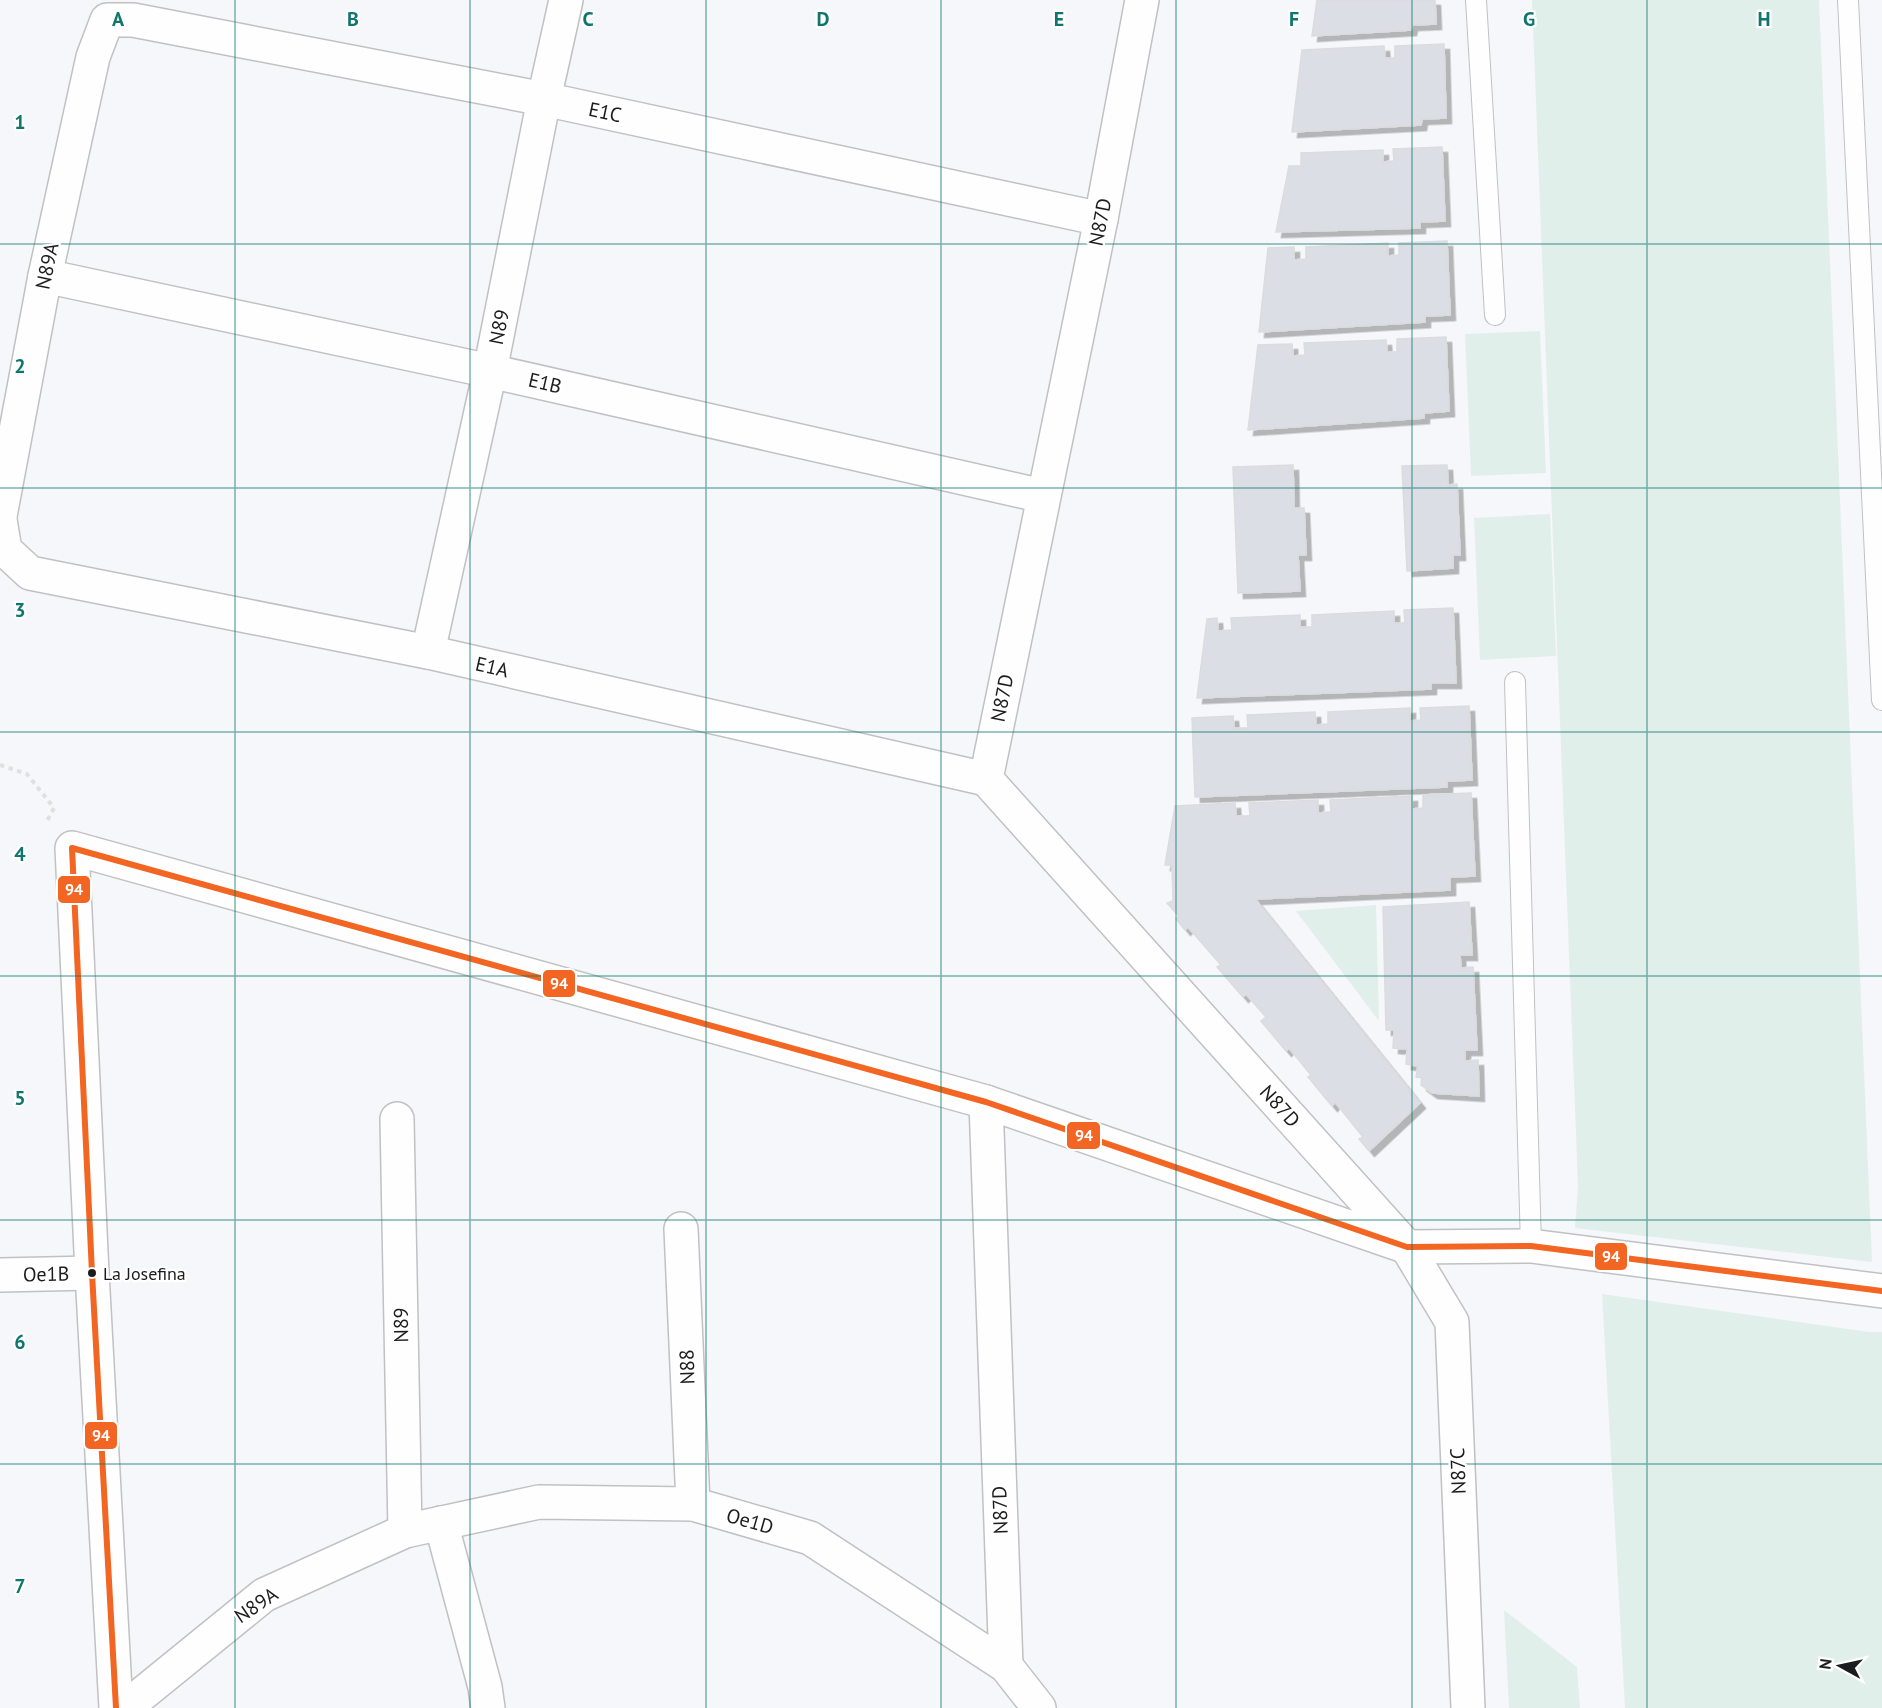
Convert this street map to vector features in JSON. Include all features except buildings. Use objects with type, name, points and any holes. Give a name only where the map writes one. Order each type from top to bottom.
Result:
[{"type":"street","name":"N89","points":[[428,652],[490,371],[566,0]]},
{"type":"street","name":"N87D","points":[[1142,0],[1101,219],[986,778],[1407,1247]]},
{"type":"street","name":"E1C","points":[[107,20],[133,20],[544,99],[1101,219]]},
{"type":"street","name":"N89A","points":[[0,516],[45,276],[93,57],[107,20]]},
{"type":"street","name":"E1B","points":[[45,276],[490,371],[1043,496]]},
{"type":"street","name":"E1A","points":[[2,535],[30,573],[428,652],[986,778]]},
{"type":"street","points":[[116,1708],[72,848],[986,1102],[1407,1247],[1531,1246],[1882,1291]]},
{"type":"street","name":"N87D","points":[[986,1102],[1006,1666]]},
{"type":"street","name":"N89","points":[[397,1119],[405,1531]]},
{"type":"street","name":"N88","points":[[681,1229],[693,1504]]},
{"type":"street","name":"N87C","points":[[1407,1247],[1452,1322],[1468,1708]]},
{"type":"street","name":"Oe1B","points":[[0,1275],[92,1273]]},
{"type":"street","name":"Oe1D","points":[[405,1531],[539,1502],[693,1504],[810,1538],[1006,1666],[1039,1708]]},
{"type":"street","points":[[441,1523],[485,1687],[488,1708]]},
{"type":"street","name":"N89A","points":[[125,1708],[264,1595],[405,1531]]},
{"type":"lane","points":[[1476,0],[1494,315]]},
{"type":"lane","points":[[1848,0],[1882,700]]},
{"type":"lane","points":[[1515,682],[1531,1246]]},
{"type":"path","points":[[0,765],[27,774],[54,808],[45,826]]},
{"type":"shaded area","points":[[1532,0],[1819,0],[1872,1262],[1575,1228],[1578,1186]]},
{"type":"shaded area","points":[[1540,331],[1546,473],[1471,476],[1465,334]]},
{"type":"shaded area","points":[[1550,514],[1556,656],[1480,660],[1474,518]]},
{"type":"shaded area","points":[[1376,905],[1379,1021],[1296,911]]},
{"type":"shaded area","points":[[1602,1294],[1882,1332],[1882,1708],[1625,1708]]},
{"type":"shaded area","points":[[1504,1610],[1577,1667],[1580,1708],[1509,1708]]},
{"type":"transit line","name":"94","points":[[116,1708],[72,848],[986,1102],[1407,1247],[1531,1246],[1882,1291]]},
{"type":"place","name":"La Josefina","points":[[92,1273]]}]
